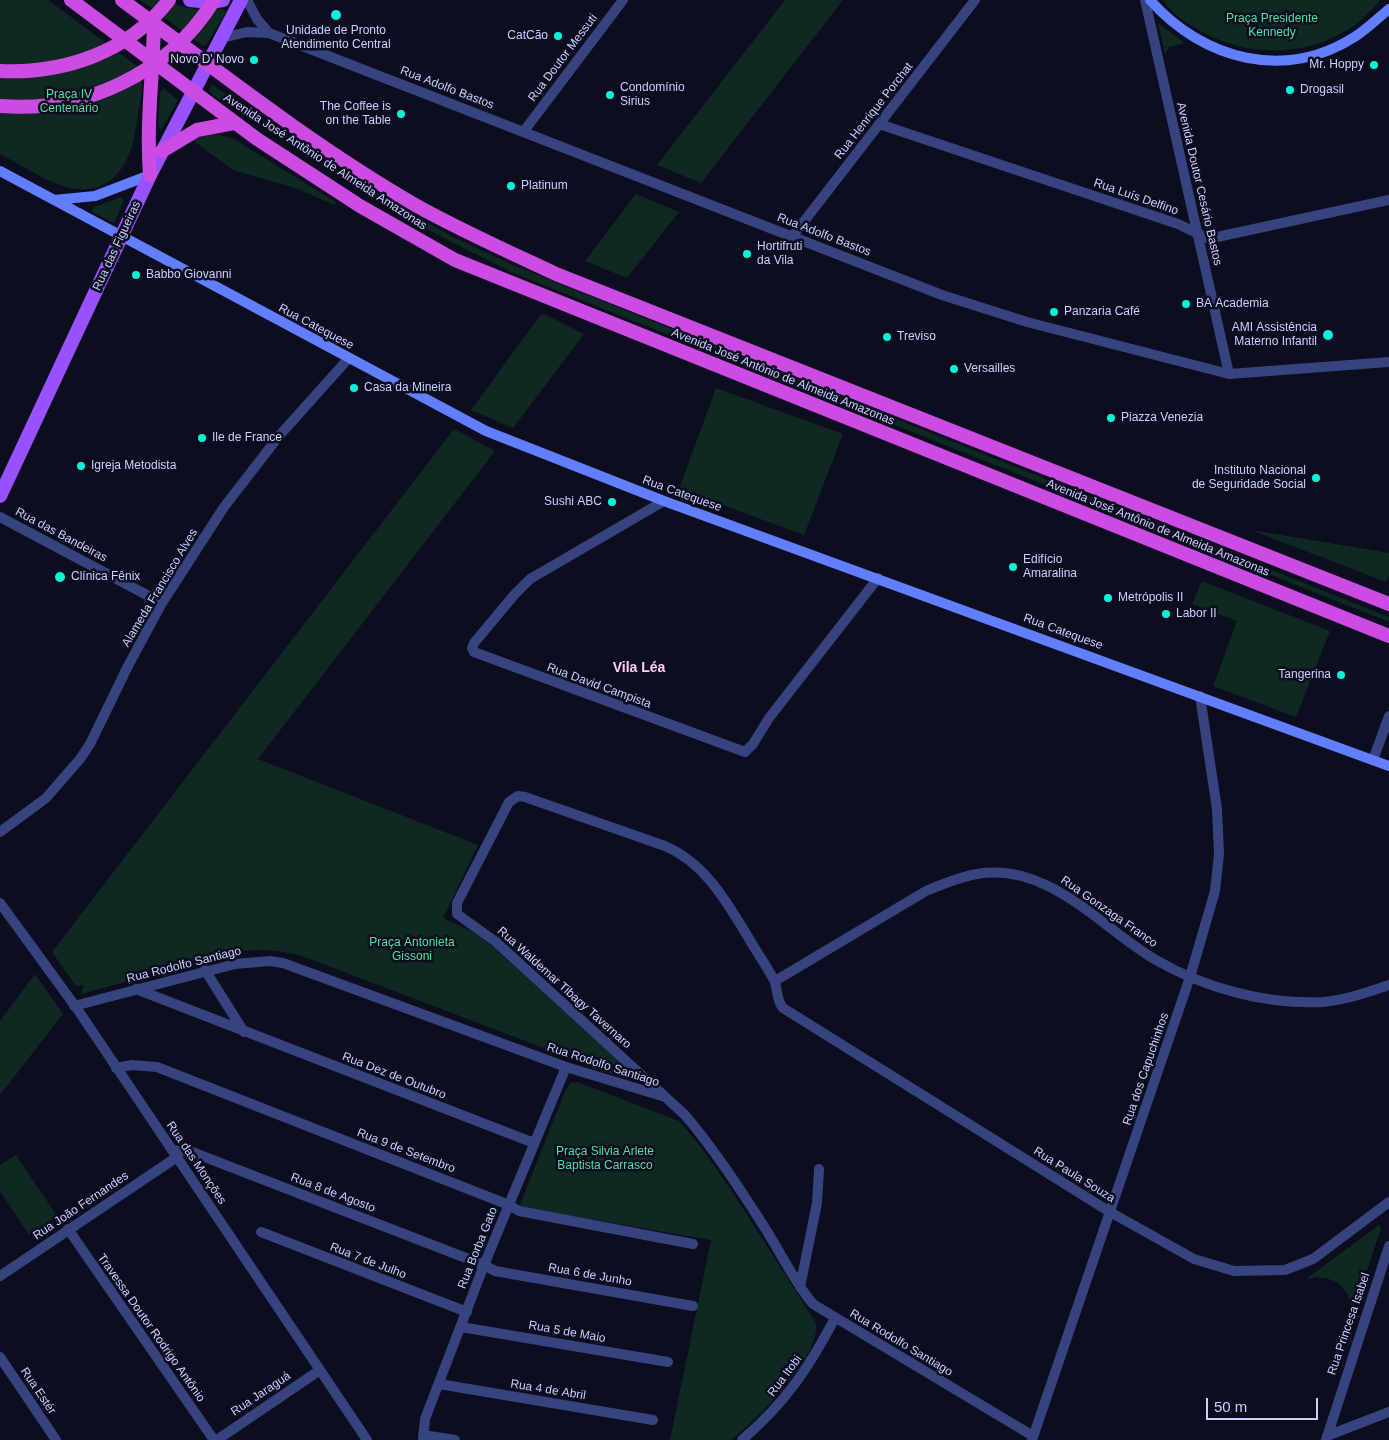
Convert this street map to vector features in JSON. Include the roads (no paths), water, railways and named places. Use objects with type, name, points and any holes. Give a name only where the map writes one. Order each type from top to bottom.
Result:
[{"type":"highway","name":"Avenida José Antônio de Almeida Amazonas","points":[[71,0],[234,123],[392,225],[455,260],[1389,636]]},
{"type":"highway","name":"Avenida José Antônio de Almeida Amazonas","points":[[122,0],[208,64],[364,173],[417,206],[556,274],[1389,604]]},
{"type":"highway","points":[[0,71],[45,70],[79,62],[99,54],[135,33],[169,0]]},
{"type":"highway","points":[[0,106],[55,105],[83,99],[116,87],[152,66],[168,53],[198,23],[214,0]]},
{"type":"highway","points":[[150,175],[147,138],[154,24]]},
{"type":"highway","points":[[162,151],[197,130],[234,123]]},
{"type":"main road","points":[[190,0],[211,2],[223,0]]},
{"type":"main road","name":"Rua das Figueiras","points":[[0,496],[150,175],[241,0]]},
{"type":"main road","points":[[1150,0],[1180,29],[1206,44],[1230,55],[1262,61],[1295,60],[1325,52],[1356,36],[1389,9]]},
{"type":"main road","name":"Rua Catequese","points":[[0,171],[348,359],[486,431],[664,501],[1389,766]]},
{"type":"main road","points":[[52,200],[95,196],[150,175]]},
{"type":"street","points":[[247,0],[257,19],[269,33]]},
{"type":"street","name":"Rua Doutor Messuti","points":[[524,131],[623,0]]},
{"type":"street","name":"Rua Henrique Porchat","points":[[792,236],[975,0]]},
{"type":"street","name":"Avenida Doutor Cesário Bastos","points":[[1145,0],[1229,374]]},
{"type":"street","name":"Rua Adolfo Bastos","points":[[222,38],[247,32],[269,33],[977,307],[1229,374],[1389,362]]},
{"type":"street","name":"Rua Luís Delfino","points":[[879,124],[1178,224],[1207,238],[1389,200]]},
{"type":"street","name":"Alameda Francisco Alves","points":[[0,832],[46,798],[68,775],[90,744],[128,666],[162,603],[239,486],[279,436],[348,359]]},
{"type":"street","name":"Rua David Campista","points":[[664,501],[521,586],[474,643],[472,648],[474,652],[745,752],[753,744],[769,718],[878,578]]},
{"type":"street","name":"Rua das Bandeiras","points":[[0,517],[162,603]]},
{"type":"street","name":"Rua dos Capuchinhos","points":[[1033,1438],[1190,977],[1215,891],[1219,854],[1217,809],[1200,696]]},
{"type":"street","points":[[1373,760],[1389,716]]},
{"type":"street","name":"Rua Waldemar Tibagy Tavernaro","points":[[665,1097],[496,942],[457,914],[457,903],[509,802],[518,796],[525,797],[665,846],[684,856],[700,868],[725,900],[775,982]]},
{"type":"street","name":"Rua Gonzaga Franco","points":[[775,982],[926,891],[953,880],[994,873],[1024,878],[1049,886],[1143,952],[1190,977],[1245,994],[1306,1002],[1336,1000],[1389,985]]},
{"type":"street","name":"Rua das Monções","points":[[0,903],[74,1006],[368,1440]]},
{"type":"street","name":"Rua Rodolfo Santiago","points":[[74,1006],[205,970],[256,961],[283,963],[566,1068],[665,1097],[685,1115],[706,1141],[763,1225],[800,1287],[813,1304],[1033,1438]]},
{"type":"street","points":[[205,970],[244,1032]]},
{"type":"street","name":"Rua Paula Souza","points":[[775,982],[779,1002],[783,1008],[1110,1212],[1194,1259],[1234,1270],[1250,1272],[1285,1270],[1312,1259],[1389,1202]]},
{"type":"street","name":"Rua Dez de Outubro","points":[[136,989],[534,1143]]},
{"type":"street","name":"Rua 9 de Setembro","points":[[116,1068],[132,1065],[157,1068],[509,1205],[519,1211],[693,1244]]},
{"type":"street","name":"Rua Borba Gato","points":[[423,1437],[425,1419],[484,1265],[566,1068]]},
{"type":"street","name":"Rua João Fernandes","points":[[0,1276],[175,1154]]},
{"type":"street","name":"Rua 8 de Agosto","points":[[175,1154],[197,1154],[484,1265]]},
{"type":"street","points":[[800,1287],[817,1204],[819,1169]]},
{"type":"street","name":"Travessa Doutor Rodrigo Antônio","points":[[68,1230],[215,1440]]},
{"type":"street","name":"Rua 7 de Julho","points":[[261,1232],[467,1312]]},
{"type":"street","name":"Rua Princesa Isabel","points":[[1326,1438],[1389,1246]]},
{"type":"street","name":"Rua 6 de Junho","points":[[484,1265],[495,1271],[693,1306]]},
{"type":"street","name":"Rua Itobi","points":[[742,1440],[790,1393],[812,1362],[835,1318]]},
{"type":"street","name":"Rua 5 de Maio","points":[[461,1326],[668,1362]]},
{"type":"street","name":"Rua Estér","points":[[0,1356],[56,1440]]},
{"type":"street","name":"Rua Jaraguá","points":[[215,1440],[320,1370]]},
{"type":"street","name":"Rua 4 de Abril","points":[[439,1384],[653,1420]]},
{"type":"street","points":[[1326,1438],[1389,1412]]},
{"type":"street","points":[[423,1437],[455,1440]]},
{"type":"place","name":"Unidade de Pronto Atendimento Central","points":[[336,15]]},
{"type":"place","name":"CatCão","points":[[558,36]]},
{"type":"place","name":"Novo D' Novo","points":[[254,60]]},
{"type":"place","name":"Mr. Hoppy","points":[[1374,65]]},
{"type":"place","name":"Drogasil","points":[[1290,90]]},
{"type":"place","name":"Condomínio Sirius","points":[[610,95]]},
{"type":"place","name":"The Coffee is on the Table","points":[[401,114]]},
{"type":"place","name":"Platinum","points":[[511,186]]},
{"type":"place","name":"Hortifruti da Vila","points":[[747,254]]},
{"type":"place","name":"Babbo Giovanni","points":[[136,275]]},
{"type":"place","name":"BA Academia","points":[[1186,304]]},
{"type":"place","name":"Panzaria Café","points":[[1054,312]]},
{"type":"place","name":"AMI Assistência Materno Infantil","points":[[1328,335]]},
{"type":"place","name":"Treviso","points":[[887,337]]},
{"type":"place","name":"Versailles","points":[[954,369]]},
{"type":"place","name":"Casa da Mineira","points":[[354,388]]},
{"type":"place","name":"Piazza Venezia","points":[[1111,418]]},
{"type":"place","name":"Ile de France","points":[[202,438]]},
{"type":"place","name":"Igreja Metodista","points":[[81,466]]},
{"type":"place","name":"Instituto Nacional de Seguridade Social","points":[[1316,478]]},
{"type":"place","name":"Sushi ABC","points":[[612,502]]},
{"type":"place","name":"Edifício Amaralina","points":[[1013,567]]},
{"type":"place","name":"Clínica Fênix","points":[[60,577]]},
{"type":"place","name":"Metrópolis II","points":[[1108,598]]},
{"type":"place","name":"Labor II","points":[[1166,614]]},
{"type":"place","name":"Tangerina","points":[[1341,675]]},
{"type":"district","name":"Vila Léa","points":[[639,668]]},
{"type":"park label","name":"Praça Presidente Kennedy","points":[[1272,26]]},
{"type":"park label","name":"Praça IV Centenário","points":[[69,102]]},
{"type":"park label","name":"Praça Antonieta Gissoni","points":[[412,950]]},
{"type":"park label","name":"Praça Silvia Arlete Baptista Carrasco","points":[[605,1159]]}]
